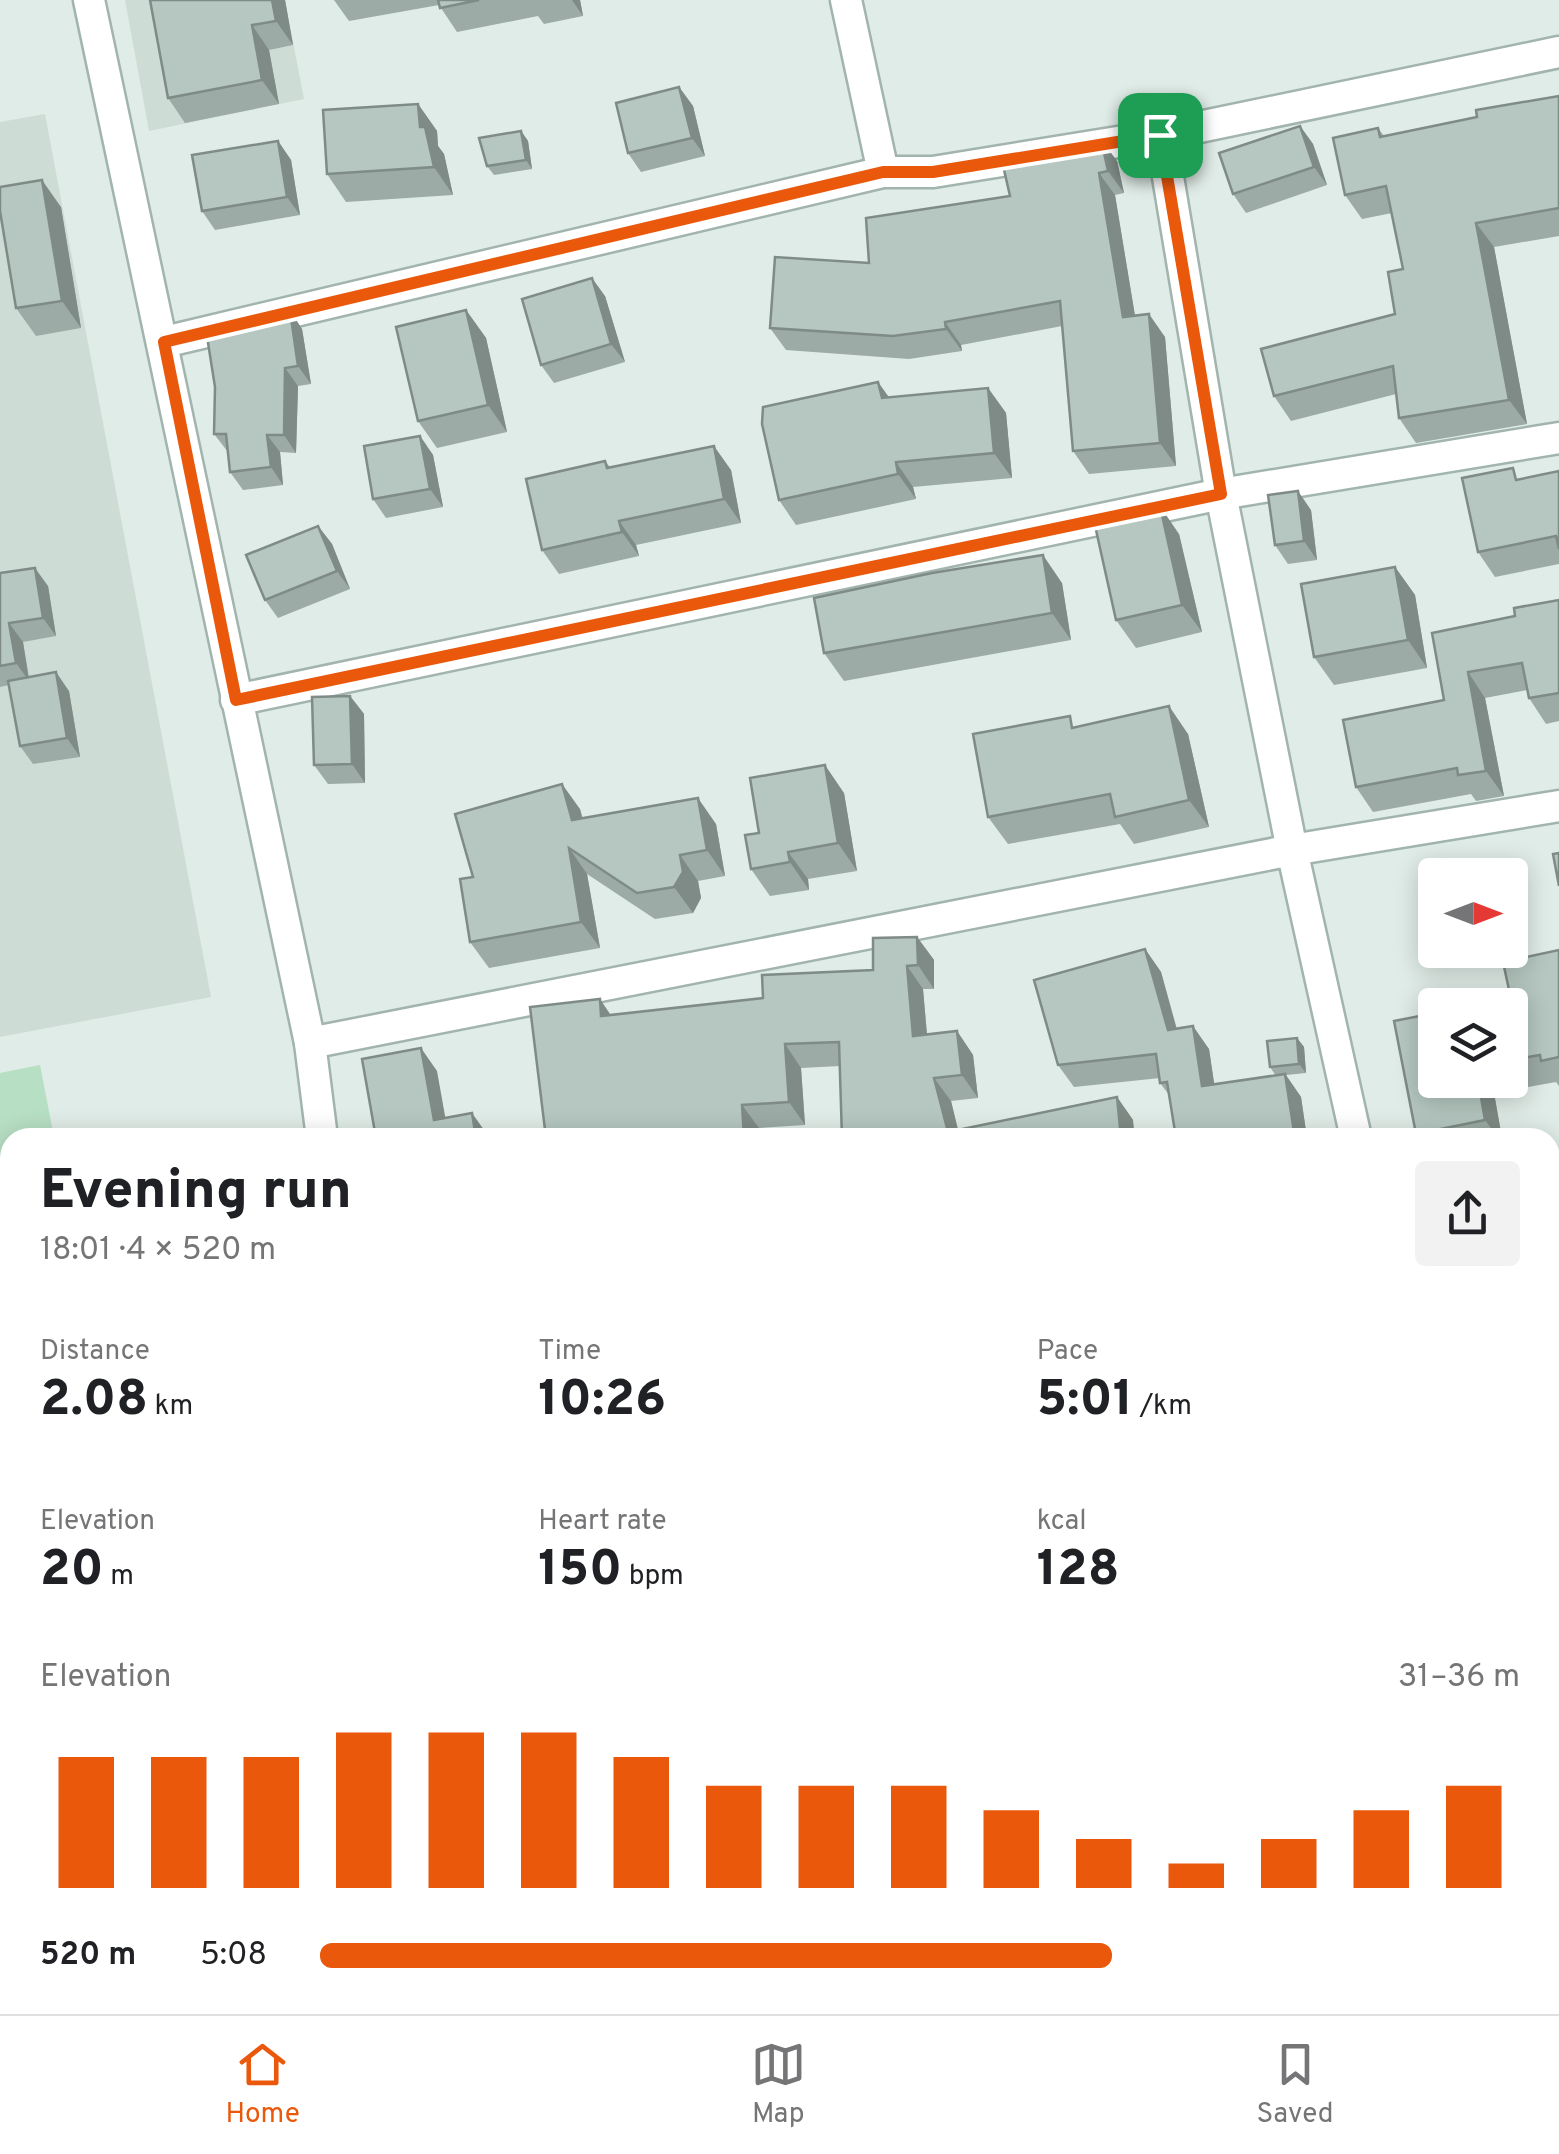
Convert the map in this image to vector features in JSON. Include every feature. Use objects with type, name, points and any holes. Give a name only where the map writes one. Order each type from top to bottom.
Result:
[{"type":"street","points":[[89,0],[310,1043],[321,1128]]},
{"type":"street","points":[[846,0],[883,172]]},
{"type":"street","points":[[164,342],[883,172],[933,172],[1160,135],[1559,52]]},
{"type":"street","points":[[1160,135],[1221,494],[1292,850],[1354,1128]]},
{"type":"street","points":[[236,700],[1221,494],[1559,438]]},
{"type":"street","points":[[310,1043],[1292,850],[1559,806]]},
{"type":"shaded area","points":[[125,0],[285,0],[304,99],[149,131]]},
{"type":"shaded area","points":[[45,114],[211,997],[0,1037],[0,122]]},
{"type":"green space","points":[[40,1065],[52,1128],[0,1128],[0,1073]]},
{"type":"building","points":[[150,0],[272,0],[276,21],[252,25],[262,80],[168,98]]},
{"type":"building","points":[[438,0],[479,0],[440,8]]},
{"type":"building","points":[[679,87],[692,138],[628,153],[616,103]]},
{"type":"building","points":[[1559,96],[1559,208],[1476,223],[1509,400],[1399,418],[1393,366],[1274,396],[1261,349],[1395,314],[1388,272],[1403,269],[1386,186],[1345,195],[1333,138],[1378,128],[1380,137],[1477,117],[1476,110]]},
{"type":"building","points":[[418,104],[420,127],[425,127],[434,167],[327,174],[323,110]]},
{"type":"building","points":[[1300,126],[1314,167],[1233,194],[1219,153]]},
{"type":"building","points":[[521,131],[526,160],[487,166],[479,138]]},
{"type":"building","points":[[1101,139],[1108,171],[1099,173],[1123,317],[1149,314],[1160,443],[1073,451],[1060,301],[945,322],[946,329],[893,336],[770,328],[775,257],[869,263],[866,218],[1010,196],[1002,161]]},
{"type":"building","points":[[278,141],[287,197],[202,211],[192,155]]},
{"type":"building","points":[[42,180],[62,301],[16,308],[0,211],[0,187]]},
{"type":"building","points":[[592,278],[611,344],[541,365],[522,299]]},
{"type":"building","points":[[466,310],[488,405],[418,421],[396,327]]},
{"type":"building","points":[[290,311],[298,366],[285,368],[284,435],[267,435],[271,467],[230,472],[226,434],[214,434],[215,387],[206,330]]},
{"type":"building","points":[[878,382],[882,398],[988,388],[994,453],[896,462],[898,474],[779,500],[762,424],[763,407]]},
{"type":"building","points":[[420,436],[430,489],[373,499],[364,446]]},
{"type":"building","points":[[714,446],[724,499],[619,521],[622,532],[542,550],[526,479],[605,461],[607,468]]},
{"type":"building","points":[[1513,468],[1516,480],[1559,471],[1559,549],[1556,536],[1478,552],[1462,478]]},
{"type":"building","points":[[1298,491],[1304,541],[1275,545],[1268,495]]},
{"type":"building","points":[[1160,506],[1182,605],[1116,620],[1094,521]]},
{"type":"building","points":[[318,526],[337,571],[265,600],[246,555]]},
{"type":"building","points":[[1043,555],[1052,613],[824,653],[814,598]]},
{"type":"building","points":[[1395,567],[1408,640],[1314,657],[1301,584]]},
{"type":"building","points":[[35,568],[43,618],[9,623],[16,663],[0,666],[0,573]]},
{"type":"building","points":[[1559,600],[1559,693],[1529,698],[1522,663],[1468,672],[1486,771],[1458,775],[1457,768],[1356,787],[1343,720],[1444,700],[1432,633],[1515,616],[1514,608]]},
{"type":"building","points":[[56,672],[67,738],[20,746],[8,681]]},
{"type":"building","points":[[350,696],[352,764],[314,765],[312,697]]},
{"type":"building","points":[[1169,706],[1189,800],[1115,817],[1110,794],[988,817],[973,734],[1070,716],[1072,728]]},
{"type":"building","points":[[825,765],[838,843],[788,852],[790,862],[751,869],[745,835],[759,833],[750,778]]},
{"type":"building","points":[[562,784],[572,820],[698,798],[707,850],[680,855],[683,872],[674,887],[637,893],[569,848],[581,922],[470,942],[460,879],[473,877],[455,814]]},
{"type":"building","points":[[1559,853],[1559,886],[1553,854]]},
{"type":"building","points":[[917,937],[918,965],[907,966],[913,1036],[957,1031],[962,1075],[934,1078],[947,1128],[842,1128],[839,1042],[785,1044],[789,1102],[742,1105],[743,1128],[545,1128],[530,1007],[600,999],[601,1016],[763,998],[762,975],[873,970],[873,938]]},
{"type":"building","points":[[1145,949],[1168,1030],[1193,1026],[1202,1086],[1285,1074],[1293,1128],[1174,1128],[1167,1082],[1160,1083],[1156,1054],[1058,1065],[1034,980]]},
{"type":"building","points":[[1559,950],[1559,1057],[1541,1061],[1540,1055],[1528,1057],[1528,988],[1509,988],[1504,968],[1528,968],[1528,957]]},
{"type":"building","points":[[1418,1016],[1418,1098],[1481,1098],[1485,1120],[1446,1128],[1415,1128],[1394,1021]]},
{"type":"building","points":[[1297,1038],[1299,1064],[1270,1067],[1267,1041]]},
{"type":"building","points":[[421,1048],[434,1120],[472,1113],[474,1128],[374,1128],[362,1059]]},
{"type":"building","points":[[1117,1097],[1120,1128],[967,1128]]},
{"type":"route","points":[[1160,135],[1221,494],[236,700],[164,342],[883,172],[933,172],[1160,135]]}]
